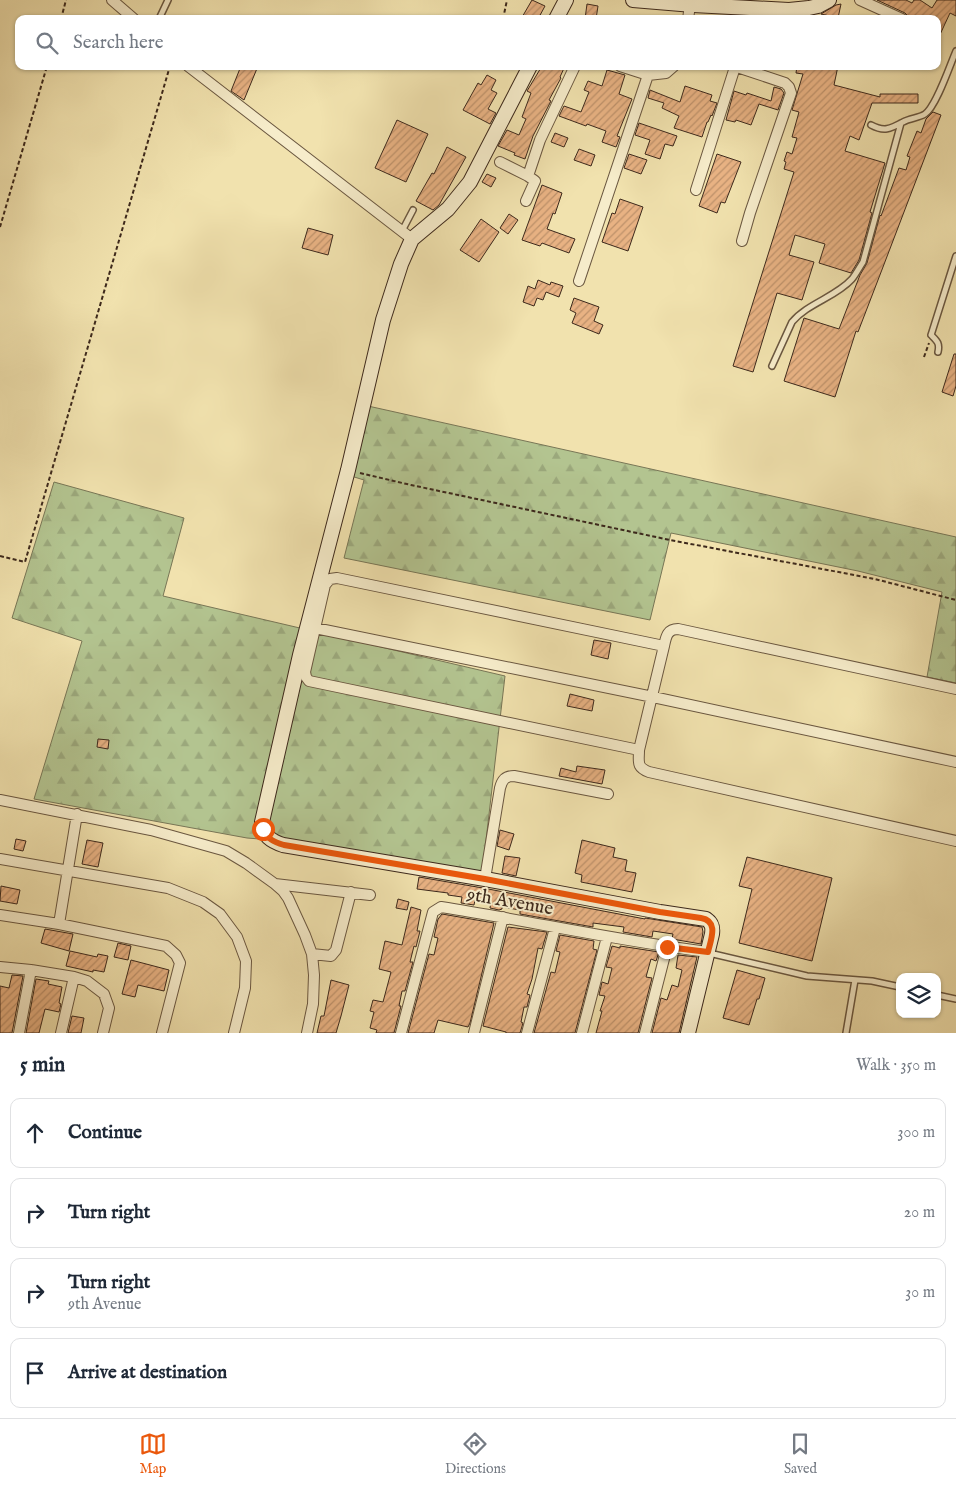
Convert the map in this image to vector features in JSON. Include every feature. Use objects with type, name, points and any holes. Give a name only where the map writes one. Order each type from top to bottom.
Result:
[{"type":"street","points":[[112,0],[129,15]]},
{"type":"street","points":[[558,15],[566,0]]},
{"type":"street","points":[[635,0],[689,12],[789,10],[818,6],[829,0]]},
{"type":"street","points":[[860,0],[884,15]]},
{"type":"street","points":[[193,70],[407,235]]},
{"type":"street","points":[[528,70],[465,190],[448,210],[407,235],[382,320],[348,470],[296,673],[262,822],[263,829],[270,840],[284,845],[706,919],[711,922],[712,927],[708,952],[688,1033]]},
{"type":"street","points":[[528,176],[540,140],[573,70]]},
{"type":"street","points":[[634,70],[648,74],[666,73],[669,70]]},
{"type":"street","points":[[696,190],[734,70]]},
{"type":"street","points":[[742,241],[750,212],[791,93],[789,87],[784,83],[747,70]]},
{"type":"street","points":[[579,280],[648,74]]},
{"type":"street","points":[[500,162],[535,181],[526,201]]},
{"type":"street","points":[[639,750],[309,680],[305,672],[315,628],[326,585],[330,579],[337,578],[664,646]]},
{"type":"street","points":[[315,628],[653,697],[956,762]]},
{"type":"street","points":[[956,689],[672,629],[668,632],[664,646],[639,750],[638,764],[642,769],[649,772],[956,840]]},
{"type":"street","points":[[485,879],[500,788],[504,779],[508,776],[608,794]]},
{"type":"street","points":[[0,800],[151,830],[226,851],[246,862],[275,884],[288,898],[312,954],[314,975],[313,1004],[307,1033]]},
{"type":"street","points":[[59,924],[77,814]]},
{"type":"street","points":[[0,859],[168,888],[203,902],[220,914],[236,937],[246,962],[245,988],[234,1033]]},
{"type":"street","points":[[275,884],[370,895]]},
{"type":"street","points":[[312,954],[331,956],[336,950],[351,892]]},
{"type":"street","name":"9th Avenue","points":[[401,1033],[433,912],[441,907],[607,937],[708,952]]},
{"type":"street","points":[[0,915],[59,924],[166,946],[176,955],[180,963],[162,1033]]},
{"type":"street","points":[[474,1033],[503,917]]},
{"type":"street","points":[[527,1033],[555,928]]},
{"type":"street","points":[[582,1033],[607,937]]},
{"type":"street","points":[[644,1033],[667,947]]},
{"type":"street","points":[[0,967],[31,970],[87,980],[104,994],[109,1008],[104,1033]]},
{"type":"street","points":[[19,1033],[31,970]]},
{"type":"street","points":[[61,1033],[74,977]]},
{"type":"lane","points":[[161,15],[168,0]]},
{"type":"lane","points":[[871,125],[880,130],[891,128],[925,114],[932,106],[956,51]]},
{"type":"lane","points":[[772,366],[792,322],[852,279],[863,262],[901,123]]},
{"type":"lane","points":[[407,235],[413,210]]},
{"type":"lane","points":[[938,352],[939,342],[931,335],[956,256]]},
{"type":"lane","points":[[708,952],[800,975],[872,981],[896,986]]},
{"type":"lane","points":[[846,1033],[855,980]]},
{"type":"lane","points":[[941,996],[956,999]]},
{"type":"path","points":[[62,15],[66,0]]},
{"type":"path","points":[[504,15],[507,0]]},
{"type":"path","points":[[0,227],[46,70]]},
{"type":"path","points":[[0,556],[25,562],[169,70]]},
{"type":"path","points":[[924,357],[931,335]]},
{"type":"path","points":[[348,470],[670,540],[875,579],[956,600]]},
{"type":"green space","points":[[368,406],[956,537],[956,683],[927,677],[942,592],[858,571],[671,533],[650,620],[344,558],[364,480],[351,476]]},
{"type":"green space","points":[[54,482],[184,518],[163,596],[505,676],[482,875],[284,841],[247,838],[34,799],[82,641],[12,618]]},
{"type":"building","points":[[532,0],[545,6],[540,15],[523,15]]},
{"type":"building","points":[[877,0],[906,0],[912,3],[914,0],[920,0],[932,8],[937,0],[956,0],[956,16],[950,13],[941,32],[941,15],[907,15]]},
{"type":"building","points":[[587,4],[598,6],[597,15],[586,15]]},
{"type":"building","points":[[841,4],[839,15],[821,14]]},
{"type":"building","points":[[239,70],[256,70],[244,100],[231,91]]},
{"type":"building","points":[[540,70],[563,70],[549,100],[551,101],[533,136],[525,159],[498,146],[507,130],[519,135],[526,119],[522,117],[531,93],[527,91]]},
{"type":"building","points":[[607,70],[625,75],[619,94],[632,99],[617,136],[620,137],[616,147],[602,142],[606,131],[559,116],[564,106],[581,112],[589,92],[584,90],[588,81],[602,86]]},
{"type":"building","points":[[796,70],[837,70],[834,85],[880,97],[880,94],[918,94],[918,103],[872,103],[859,140],[850,136],[845,151],[885,163],[870,212],[872,213],[859,260],[851,273],[819,263],[825,244],[795,235],[789,255],[814,262],[802,300],[777,293],[753,372],[733,366],[794,172],[784,169],[786,162],[784,161],[787,152],[792,154],[797,138],[792,137],[799,112],[792,110],[803,74],[796,73]]},
{"type":"building","points":[[487,75],[496,80],[491,90],[497,93],[488,109],[496,113],[490,124],[463,110],[478,83],[481,85]]},
{"type":"building","points":[[685,86],[712,95],[710,101],[717,103],[702,137],[674,128],[679,116],[662,108],[664,103],[648,98],[650,90],[680,102]]},
{"type":"building","points":[[774,87],[781,89],[784,93],[778,110],[759,104],[751,125],[736,120],[735,122],[726,120],[734,91],[771,101]]},
{"type":"building","points":[[933,112],[941,115],[858,332],[856,331],[835,397],[784,381],[804,318],[839,329],[860,275],[867,263],[880,215],[899,168],[906,170],[910,157],[907,156],[917,131],[921,133],[926,119]]},
{"type":"building","points":[[397,120],[428,134],[406,182],[375,168]]},
{"type":"building","points":[[639,123],[677,136],[673,146],[665,144],[660,159],[645,154],[650,140],[635,135]]},
{"type":"building","points":[[555,133],[568,138],[564,147],[551,142]]},
{"type":"building","points":[[447,147],[466,157],[439,205],[433,210],[416,201],[432,173],[434,174]]},
{"type":"building","points":[[579,149],[595,155],[591,166],[574,160]]},
{"type":"building","points":[[629,154],[647,160],[641,174],[624,168]]},
{"type":"building","points":[[717,154],[741,162],[725,203],[721,202],[717,213],[699,206]]},
{"type":"building","points":[[487,174],[496,178],[491,187],[482,182]]},
{"type":"building","points":[[542,185],[562,193],[555,214],[553,213],[547,229],[575,239],[569,253],[542,243],[540,246],[522,240]]},
{"type":"building","points":[[620,199],[643,207],[628,251],[602,242],[612,213],[615,214]]},
{"type":"building","points":[[509,214],[518,220],[508,234],[500,228]]},
{"type":"building","points":[[481,219],[499,232],[479,262],[460,250]]},
{"type":"building","points":[[308,228],[333,235],[328,255],[302,248]]},
{"type":"building","points":[[538,280],[550,285],[551,282],[563,286],[559,297],[546,292],[543,300],[537,298],[534,306],[523,302],[528,286],[535,289]]},
{"type":"building","points":[[574,298],[599,307],[594,321],[603,325],[599,334],[572,323],[576,313],[570,310]]},
{"type":"building","points":[[954,354],[956,354],[956,386],[953,396],[942,392]]},
{"type":"building","points":[[594,640],[611,643],[608,659],[591,655]]},
{"type":"building","points":[[570,694],[594,700],[592,711],[567,706]]},
{"type":"building","points":[[98,739],[109,740],[108,749],[97,747]]},
{"type":"building","points":[[577,766],[605,770],[602,784],[559,776],[561,768],[576,772]]},
{"type":"building","points":[[500,830],[514,834],[509,850],[497,846]]},
{"type":"building","points":[[16,839],[26,841],[23,851],[14,849]]},
{"type":"building","points":[[87,840],[103,843],[98,867],[82,864]]},
{"type":"building","points":[[582,840],[615,848],[613,857],[627,860],[625,871],[636,873],[632,892],[581,882],[582,875],[575,873]]},
{"type":"building","points":[[505,856],[520,858],[516,876],[502,873]]},
{"type":"building","points":[[747,857],[832,878],[812,961],[739,943],[752,889],[739,886]]},
{"type":"building","points":[[419,877],[645,919],[702,927],[701,944],[672,939],[673,934],[653,931],[652,937],[623,932],[624,927],[593,923],[593,927],[520,914],[520,910],[502,907],[499,910],[490,908],[491,902],[475,900],[474,905],[461,903],[462,897],[417,889]]},
{"type":"building","points":[[1,886],[20,890],[17,904],[0,901]]},
{"type":"building","points":[[398,899],[409,902],[407,910],[396,908]]},
{"type":"building","points":[[411,907],[421,910],[417,931],[420,931],[410,962],[413,962],[405,991],[402,991],[399,1006],[401,1006],[394,1033],[376,1033],[377,1030],[370,1028],[374,1012],[370,1011],[373,1000],[383,1002],[391,972],[379,969],[385,941],[402,945]]},
{"type":"building","points":[[442,914],[494,923],[470,1023],[468,1027],[438,1020],[434,1033],[408,1033],[429,954],[434,955],[438,938],[434,937],[438,919]]},
{"type":"building","points":[[508,927],[547,932],[542,949],[538,948],[527,994],[530,995],[527,1007],[524,1007],[520,1033],[506,1033],[483,1026]]},
{"type":"building","points":[[45,929],[73,934],[69,951],[41,943]]},
{"type":"building","points":[[560,935],[594,941],[593,949],[597,950],[575,1033],[534,1033],[551,972],[555,973],[560,952],[556,951]]},
{"type":"building","points":[[118,943],[131,946],[128,960],[114,957]]},
{"type":"building","points":[[612,946],[659,952],[656,961],[651,959],[646,977],[652,978],[638,1033],[596,1033],[605,996],[599,995],[602,982],[608,984],[612,968],[606,967]]},
{"type":"building","points":[[70,951],[97,957],[98,954],[108,956],[104,972],[93,970],[93,972],[66,966]]},
{"type":"building","points":[[678,955],[697,957],[679,1033],[652,1033],[661,998],[667,1000],[672,985],[678,987],[682,970],[676,968]]},
{"type":"building","points":[[131,960],[169,970],[164,991],[138,985],[135,997],[122,994]]},
{"type":"building","points":[[737,970],[765,978],[749,1025],[723,1018]]},
{"type":"building","points":[[12,975],[23,976],[12,1033],[0,1033],[0,986],[9,988]]},
{"type":"building","points":[[36,979],[49,981],[48,984],[62,987],[59,1003],[61,1004],[59,1012],[45,1009],[39,1033],[26,1033]]},
{"type":"building","points":[[331,980],[349,985],[341,1016],[336,1033],[317,1033],[321,1016],[324,1016]]},
{"type":"building","points":[[72,1016],[84,1018],[81,1033],[68,1033]]},
{"type":"route","points":[[263,829],[270,840],[284,845],[485,879],[701,918],[711,922],[712,934],[708,952],[667,947]]}]
